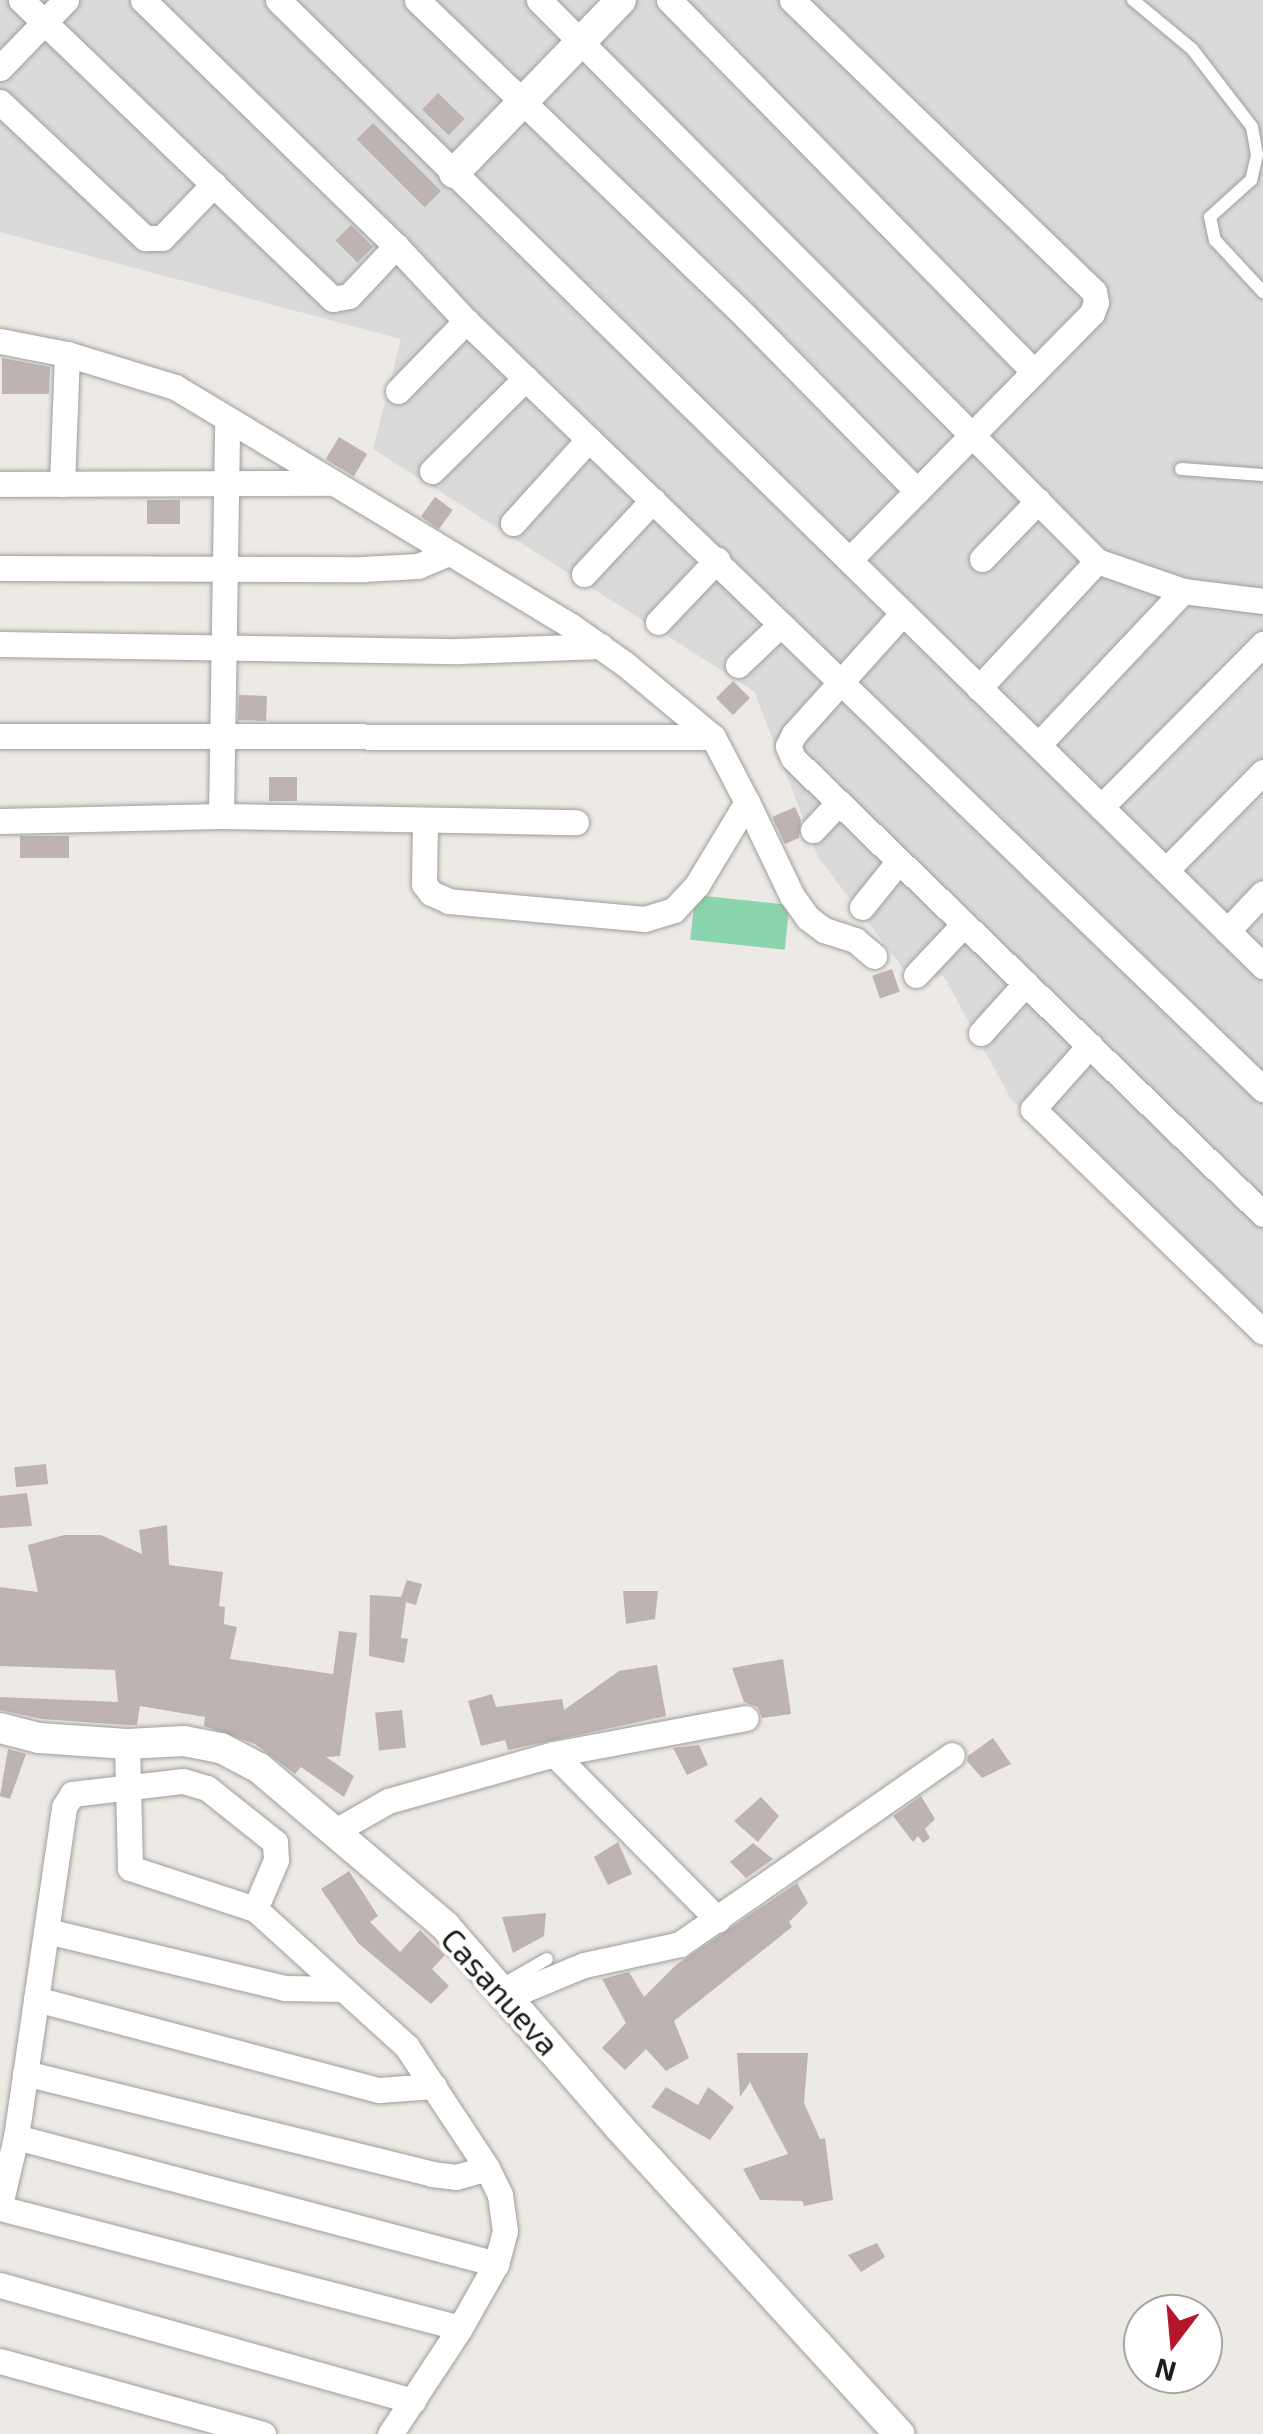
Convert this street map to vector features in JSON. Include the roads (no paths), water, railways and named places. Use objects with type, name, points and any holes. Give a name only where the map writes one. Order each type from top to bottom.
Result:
[{"type":"street","points":[[21,0],[333,299],[349,296],[396,246]]},
{"type":"street","points":[[0,68],[66,0]]},
{"type":"street","points":[[144,0],[396,246],[466,321],[1263,1089]]},
{"type":"street","points":[[278,0],[1263,966]]},
{"type":"street","points":[[417,0],[746,317],[917,491]]},
{"type":"street","points":[[539,0],[1097,561],[1183,591],[1263,602]]},
{"type":"street","points":[[454,173],[621,0]]},
{"type":"street","points":[[670,0],[1034,372]]},
{"type":"street","points":[[792,0],[1094,292],[1092,314],[849,560]]},
{"type":"street","points":[[0,102],[145,238],[162,238],[214,184]]},
{"type":"street","points":[[398,390],[466,321]]},
{"type":"street","points":[[0,341],[66,354],[175,387],[601,646],[713,737],[792,896],[808,918],[824,930],[855,940],[874,956]]},
{"type":"street","points":[[62,484],[66,354]]},
{"type":"street","points":[[432,471],[526,378]]},
{"type":"street","points":[[222,816],[227,420]]},
{"type":"street","points":[[512,523],[589,439]]},
{"type":"street","points":[[0,484],[332,483]]},
{"type":"street","points":[[584,574],[652,500]]},
{"type":"street","points":[[982,558],[1038,500]]},
{"type":"street","points":[[0,568],[363,569],[418,566],[448,553]]},
{"type":"street","points":[[658,622],[717,560]]},
{"type":"street","points":[[979,688],[1097,561]]},
{"type":"street","points":[[1038,746],[1183,591]]},
{"type":"street","points":[[903,613],[788,746],[793,758],[1263,1214]]},
{"type":"street","points":[[738,666],[781,624]]},
{"type":"street","points":[[0,644],[459,651],[601,646]]},
{"type":"street","points":[[1101,807],[1263,644]]},
{"type":"street","points":[[0,736],[223,733],[713,737]]},
{"type":"street","points":[[1166,870],[1263,772]]},
{"type":"street","points":[[425,820],[424,884],[430,893],[449,901],[645,919],[674,910],[697,885],[747,802]]},
{"type":"street","points":[[813,830],[839,802]]},
{"type":"street","points":[[0,821],[222,816],[576,822]]},
{"type":"street","points":[[862,907],[899,861]]},
{"type":"street","points":[[1228,931],[1263,893]]},
{"type":"street","points":[[916,975],[964,924]]},
{"type":"street","points":[[981,1033],[1026,984]]},
{"type":"street","points":[[1090,1046],[1032,1109],[1263,1332]]},
{"type":"street","points":[[337,1830],[388,1801],[554,1754],[746,1718]]},
{"type":"street","name":"Casanueva","points":[[0,1728],[39,1738],[127,1744],[184,1742],[221,1748],[259,1768],[337,1830],[445,1926],[619,2127],[900,2434]]},
{"type":"street","points":[[127,1744],[130,1868],[254,1909],[407,2047],[487,2168],[500,2195],[506,2231],[496,2264],[460,2328],[390,2434]]},
{"type":"street","points":[[554,1754],[718,1920]]},
{"type":"street","points":[[505,1991],[584,1965],[680,1944],[952,1755]]},
{"type":"street","points":[[254,1909],[276,1860],[275,1842],[206,1788],[184,1781],[72,1794],[64,1807],[16,2137],[0,2207],[460,2328]]},
{"type":"street","points":[[48,1931],[285,1988],[342,1990]]},
{"type":"street","points":[[36,1999],[379,2090],[434,2086]]},
{"type":"street","points":[[26,2074],[432,2174],[456,2177],[487,2168]]},
{"type":"street","points":[[16,2137],[496,2264]]},
{"type":"street","points":[[0,2286],[413,2401]]},
{"type":"street","points":[[0,2361],[263,2434]]},
{"type":"lane","points":[[1133,0],[1192,49],[1252,127],[1258,155],[1251,180],[1210,216],[1215,240],[1263,292]]},
{"type":"lane","points":[[1181,469],[1263,475]]},
{"type":"lane","points":[[505,1991],[547,1960]]}]
